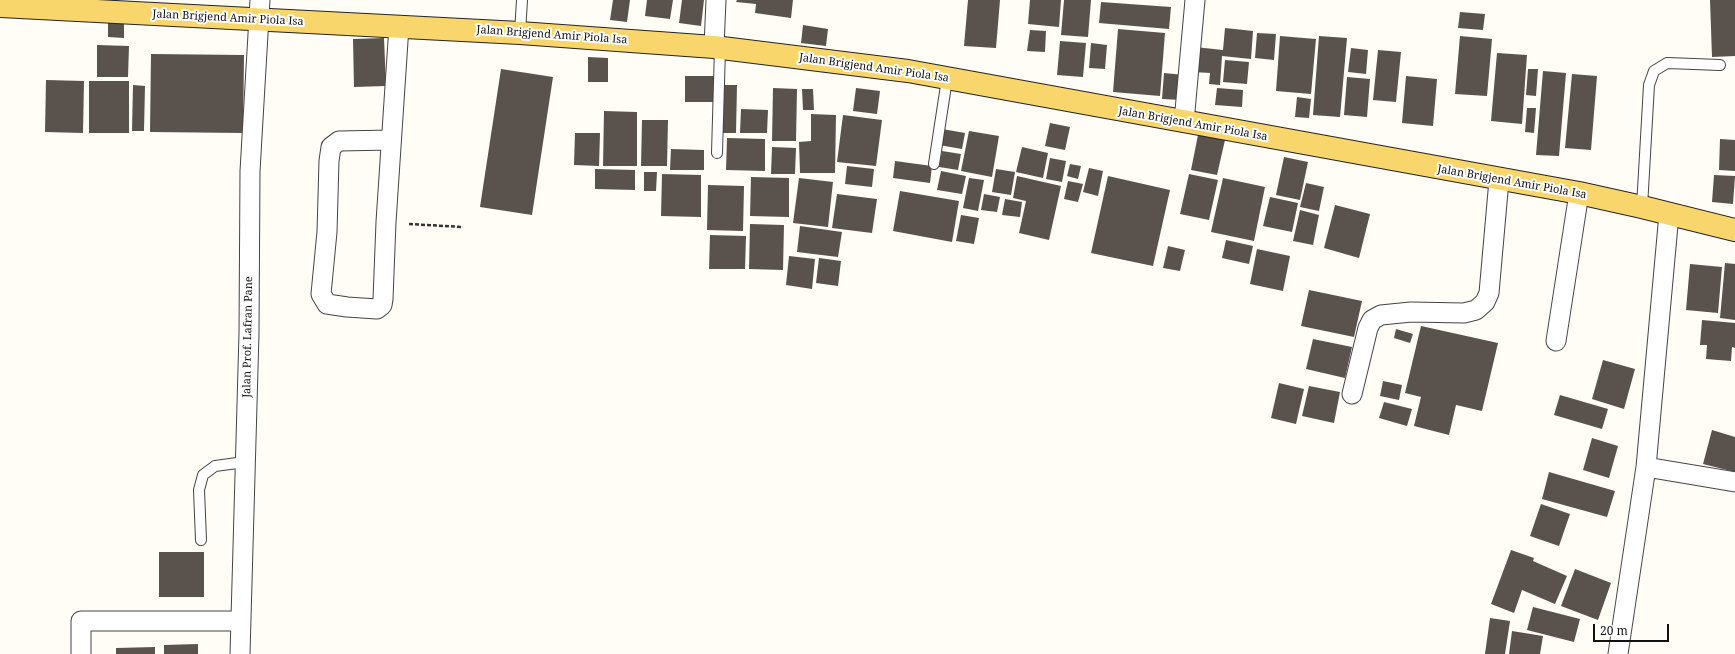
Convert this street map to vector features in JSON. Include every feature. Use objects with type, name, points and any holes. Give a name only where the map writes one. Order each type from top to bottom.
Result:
[{"type":"main road","name":"Jalan Brigjend Amir Piola Isa","points":[[13,4],[259,10],[399,26],[520,32],[717,47],[908,72],[1499,180],[1579,193],[1735,230]]},
{"type":"street","points":[[716,0],[717,47]]},
{"type":"street","points":[[1184,122],[1195,0]]},
{"type":"street","name":"Jalan Prof. Lafran Pane","points":[[240,654],[249,333],[250,171],[259,10]]},
{"type":"street","points":[[391,140],[339,141],[331,147],[329,161],[327,232],[321,294],[327,304],[363,309],[377,309],[382,305],[384,292],[386,222],[399,26]]},
{"type":"street","points":[[1352,394],[1368,328],[1372,320],[1381,315],[1411,312],[1464,313],[1476,310],[1485,302],[1489,293],[1499,180]]},
{"type":"street","points":[[1556,341],[1579,193]]},
{"type":"street","points":[[1618,654],[1646,467],[1669,214]]},
{"type":"street","points":[[1646,467],[1735,482]]},
{"type":"street","points":[[81,654],[81,621],[240,621]]},
{"type":"lane","points":[[520,32],[522,0]]},
{"type":"lane","points":[[717,47],[717,153]]},
{"type":"lane","points":[[1642,207],[1649,85],[1654,71],[1667,63],[1720,65]]},
{"type":"lane","points":[[934,164],[947,79]]},
{"type":"lane","points":[[202,540],[199,490],[203,475],[214,466],[245,462]]},
{"type":"path","points":[[386,222],[463,227]]},
{"type":"building","points":[[613,0],[630,0],[627,22],[610,20]]},
{"type":"building","points":[[647,0],[673,0],[670,19],[645,16]]},
{"type":"building","points":[[682,0],[704,0],[701,26],[679,23]]},
{"type":"building","points":[[737,0],[793,0],[791,18],[755,13],[756,4],[736,2]]},
{"type":"building","points":[[968,0],[1000,0],[996,48],[964,46]]},
{"type":"building","points":[[1030,0],[1061,0],[1059,27],[1028,24]]},
{"type":"building","points":[[1064,0],[1091,0],[1088,37],[1061,35]]},
{"type":"building","points":[[1710,0],[1735,0],[1735,56],[1712,57]]},
{"type":"building","points":[[1101,2],[1171,7],[1169,29],[1099,23]]},
{"type":"building","points":[[1460,12],[1485,14],[1483,30],[1458,28]]},
{"type":"building","points":[[108,21],[124,21],[124,38],[108,37]]},
{"type":"building","points":[[803,25],[828,29],[826,46],[801,43]]},
{"type":"building","points":[[1225,28],[1253,31],[1251,59],[1222,56],[1220,85],[1209,84],[1210,73],[1193,72],[1195,47],[1223,50]]},
{"type":"building","points":[[1118,29],[1165,33],[1160,96],[1113,92]]},
{"type":"building","points":[[1030,30],[1046,31],[1045,52],[1027,51]]},
{"type":"building","points":[[1257,33],[1276,34],[1274,60],[1255,58]]},
{"type":"building","points":[[1280,36],[1316,39],[1311,94],[1276,91]]},
{"type":"building","points":[[1319,36],[1347,38],[1340,117],[1313,115]]},
{"type":"building","points":[[1460,36],[1492,39],[1487,96],[1455,94]]},
{"type":"building","points":[[384,38],[386,86],[354,87],[353,39]]},
{"type":"building","points":[[1060,41],[1086,43],[1083,77],[1057,75]]},
{"type":"building","points":[[1091,43],[1107,45],[1105,69],[1089,68]]},
{"type":"building","points":[[97,45],[129,46],[128,77],[97,77]]},
{"type":"building","points":[[1351,48],[1368,50],[1366,74],[1348,72]]},
{"type":"building","points":[[1378,50],[1401,52],[1396,102],[1373,100]]},
{"type":"building","points":[[1497,53],[1527,55],[1522,124],[1491,121]]},
{"type":"building","points":[[151,54],[244,55],[243,133],[150,132]]},
{"type":"building","points":[[588,57],[608,58],[608,82],[588,82]]},
{"type":"building","points":[[1225,60],[1249,62],[1247,84],[1223,82]]},
{"type":"building","points":[[501,69],[553,77],[532,215],[480,207]]},
{"type":"building","points":[[1528,69],[1538,69],[1536,96],[1526,95]]},
{"type":"building","points":[[1543,71],[1566,73],[1559,156],[1536,155]]},
{"type":"building","points":[[1164,73],[1184,75],[1182,100],[1162,99]]},
{"type":"building","points":[[1572,74],[1597,76],[1591,150],[1565,148]]},
{"type":"building","points":[[685,76],[716,76],[716,102],[685,102]]},
{"type":"building","points":[[1406,76],[1437,79],[1433,126],[1402,123]]},
{"type":"building","points":[[1347,77],[1370,79],[1367,117],[1344,115]]},
{"type":"building","points":[[46,80],[84,81],[83,133],[45,132]]},
{"type":"building","points":[[89,81],[129,81],[129,133],[89,133]]},
{"type":"building","points":[[133,85],[145,86],[144,131],[132,131]]},
{"type":"building","points":[[723,85],[737,85],[736,133],[722,133]]},
{"type":"building","points":[[773,88],[797,89],[796,141],[772,141]]},
{"type":"building","points":[[856,88],[880,91],[877,114],[853,111]]},
{"type":"building","points":[[1217,88],[1243,90],[1242,107],[1215,105]]},
{"type":"building","points":[[802,89],[813,89],[814,110],[803,110]]},
{"type":"building","points":[[1297,97],[1311,99],[1309,118],[1295,117]]},
{"type":"building","points":[[1527,108],[1536,108],[1534,133],[1525,132]]},
{"type":"building","points":[[741,109],[768,110],[767,133],[740,133]]},
{"type":"building","points":[[604,111],[637,112],[637,166],[603,166]]},
{"type":"building","points":[[811,114],[836,115],[835,173],[800,173],[799,142],[811,141]]},
{"type":"building","points":[[843,115],[882,120],[876,166],[837,162]]},
{"type":"building","points":[[642,120],[668,120],[667,166],[641,166]]},
{"type":"building","points":[[1050,123],[1070,127],[1065,150],[1045,146]]},
{"type":"building","points":[[942,129],[965,133],[962,149],[939,145]]},
{"type":"building","points":[[969,131],[999,136],[992,177],[961,171]]},
{"type":"building","points":[[575,133],[600,133],[599,166],[574,165]]},
{"type":"building","points":[[1198,135],[1225,140],[1217,175],[1191,170]]},
{"type":"building","points":[[727,138],[765,139],[765,171],[726,170]]},
{"type":"building","points":[[1720,139],[1735,140],[1735,171],[1719,170]]},
{"type":"building","points":[[772,147],[796,148],[795,174],[771,174]]},
{"type":"building","points":[[1022,147],[1048,153],[1043,178],[1016,172]]},
{"type":"building","points":[[671,149],[704,150],[704,170],[670,170]]},
{"type":"building","points":[[942,151],[961,154],[958,170],[939,167]]},
{"type":"building","points":[[1284,157],[1308,162],[1300,200],[1276,195]]},
{"type":"building","points":[[1050,158],[1066,161],[1062,182],[1046,179]]},
{"type":"building","points":[[895,161],[932,166],[930,183],[893,178]]},
{"type":"building","points":[[1070,164],[1081,166],[1078,179],[1067,176]]},
{"type":"building","points":[[847,166],[874,169],[872,187],[845,184]]},
{"type":"building","points":[[1089,168],[1103,171],[1098,196],[1083,192]]},
{"type":"building","points":[[595,169],[635,170],[635,190],[595,189]]},
{"type":"building","points":[[996,169],[1015,172],[1011,195],[992,192]]},
{"type":"building","points":[[941,171],[966,176],[962,194],[937,190]]},
{"type":"building","points":[[644,172],[657,172],[656,191],[644,191]]},
{"type":"building","points":[[662,174],[701,175],[701,217],[661,216]]},
{"type":"building","points":[[1189,174],[1218,180],[1209,220],[1180,214]]},
{"type":"building","points":[[1714,175],[1735,176],[1733,204],[1712,202]]},
{"type":"building","points":[[1017,176],[1061,186],[1049,240],[1019,233],[1026,201],[1013,198]]},
{"type":"building","points":[[1108,176],[1170,190],[1153,266],[1091,253]]},
{"type":"building","points":[[751,177],[789,178],[789,217],[750,216]]},
{"type":"building","points":[[799,178],[833,182],[828,227],[793,223]]},
{"type":"building","points":[[969,178],[984,180],[978,211],[963,208]]},
{"type":"building","points":[[1223,178],[1265,187],[1254,241],[1211,232]]},
{"type":"building","points":[[1068,181],[1083,184],[1078,202],[1064,199]]},
{"type":"building","points":[[1306,183],[1324,187],[1319,211],[1300,207]]},
{"type":"building","points":[[708,185],[744,186],[743,231],[707,230]]},
{"type":"building","points":[[900,191],[959,201],[952,242],[893,231]]},
{"type":"building","points":[[837,194],[877,199],[872,233],[832,228]]},
{"type":"building","points":[[984,194],[1000,197],[997,212],[981,210]]},
{"type":"building","points":[[1270,197],[1298,203],[1292,232],[1263,226]]},
{"type":"building","points":[[1005,199],[1022,202],[1020,217],[1002,215]]},
{"type":"building","points":[[1335,205],[1370,214],[1359,258],[1324,248]]},
{"type":"building","points":[[1300,210],[1319,215],[1313,245],[1293,241]]},
{"type":"building","points":[[961,215],[979,218],[974,244],[956,241]]},
{"type":"building","points":[[750,224],[784,225],[783,270],[749,269]]},
{"type":"building","points":[[800,226],[842,232],[838,257],[797,252]]},
{"type":"building","points":[[710,235],[746,236],[745,269],[709,269]]},
{"type":"building","points":[[1226,240],[1253,246],[1249,264],[1222,258]]},
{"type":"building","points":[[1168,246],[1185,250],[1180,271],[1163,268]]},
{"type":"building","points":[[1257,249],[1290,256],[1283,291],[1250,284]]},
{"type":"building","points":[[789,256],[815,259],[812,289],[786,285]]},
{"type":"building","points":[[819,258],[841,261],[838,286],[816,283]]},
{"type":"building","points":[[1725,263],[1735,264],[1735,320],[1720,318]]},
{"type":"building","points":[[1690,264],[1722,267],[1718,313],[1686,310]]},
{"type":"building","points":[[1309,290],[1362,301],[1354,337],[1301,326]]},
{"type":"building","points":[[1702,320],[1735,323],[1735,348],[1732,347],[1731,361],[1706,359],[1707,345],[1700,345]]},
{"type":"building","points":[[1421,326],[1498,343],[1482,411],[1456,405],[1449,435],[1414,426],[1421,397],[1405,393]]},
{"type":"building","points":[[1396,329],[1413,334],[1410,343],[1394,338]]},
{"type":"building","points":[[1313,339],[1352,347],[1345,378],[1306,369]]},
{"type":"building","points":[[1603,360],[1635,369],[1624,409],[1592,399]]},
{"type":"building","points":[[1383,381],[1402,385],[1399,400],[1380,396]]},
{"type":"building","points":[[1279,383],[1304,389],[1296,424],[1271,418]]},
{"type":"building","points":[[1309,386],[1340,392],[1334,423],[1302,416]]},
{"type":"building","points":[[1560,395],[1608,409],[1602,429],[1554,415]]},
{"type":"building","points":[[1384,402],[1412,409],[1407,426],[1379,418]]},
{"type":"building","points":[[1712,430],[1735,437],[1735,472],[1703,464]]},
{"type":"building","points":[[1592,438],[1618,446],[1609,478],[1583,470]]},
{"type":"building","points":[[1549,472],[1615,491],[1607,517],[1542,499]]},
{"type":"building","points":[[1541,504],[1570,514],[1559,546],[1530,536]]},
{"type":"building","points":[[1511,550],[1534,558],[1533,561],[1567,576],[1555,604],[1522,590],[1514,613],[1491,604]]},
{"type":"building","points":[[159,552],[204,552],[204,597],[159,597]]},
{"type":"building","points":[[1575,569],[1611,583],[1598,620],[1561,606]]},
{"type":"building","points":[[1533,607],[1580,619],[1574,642],[1527,630]]},
{"type":"building","points":[[1490,618],[1510,621],[1505,654],[1485,654]]},
{"type":"building","points":[[1512,631],[1543,636],[1540,654],[1509,654]]},
{"type":"building","points":[[198,644],[198,654],[164,654],[164,645]]},
{"type":"building","points":[[155,647],[155,654],[116,654],[116,648]]}]
